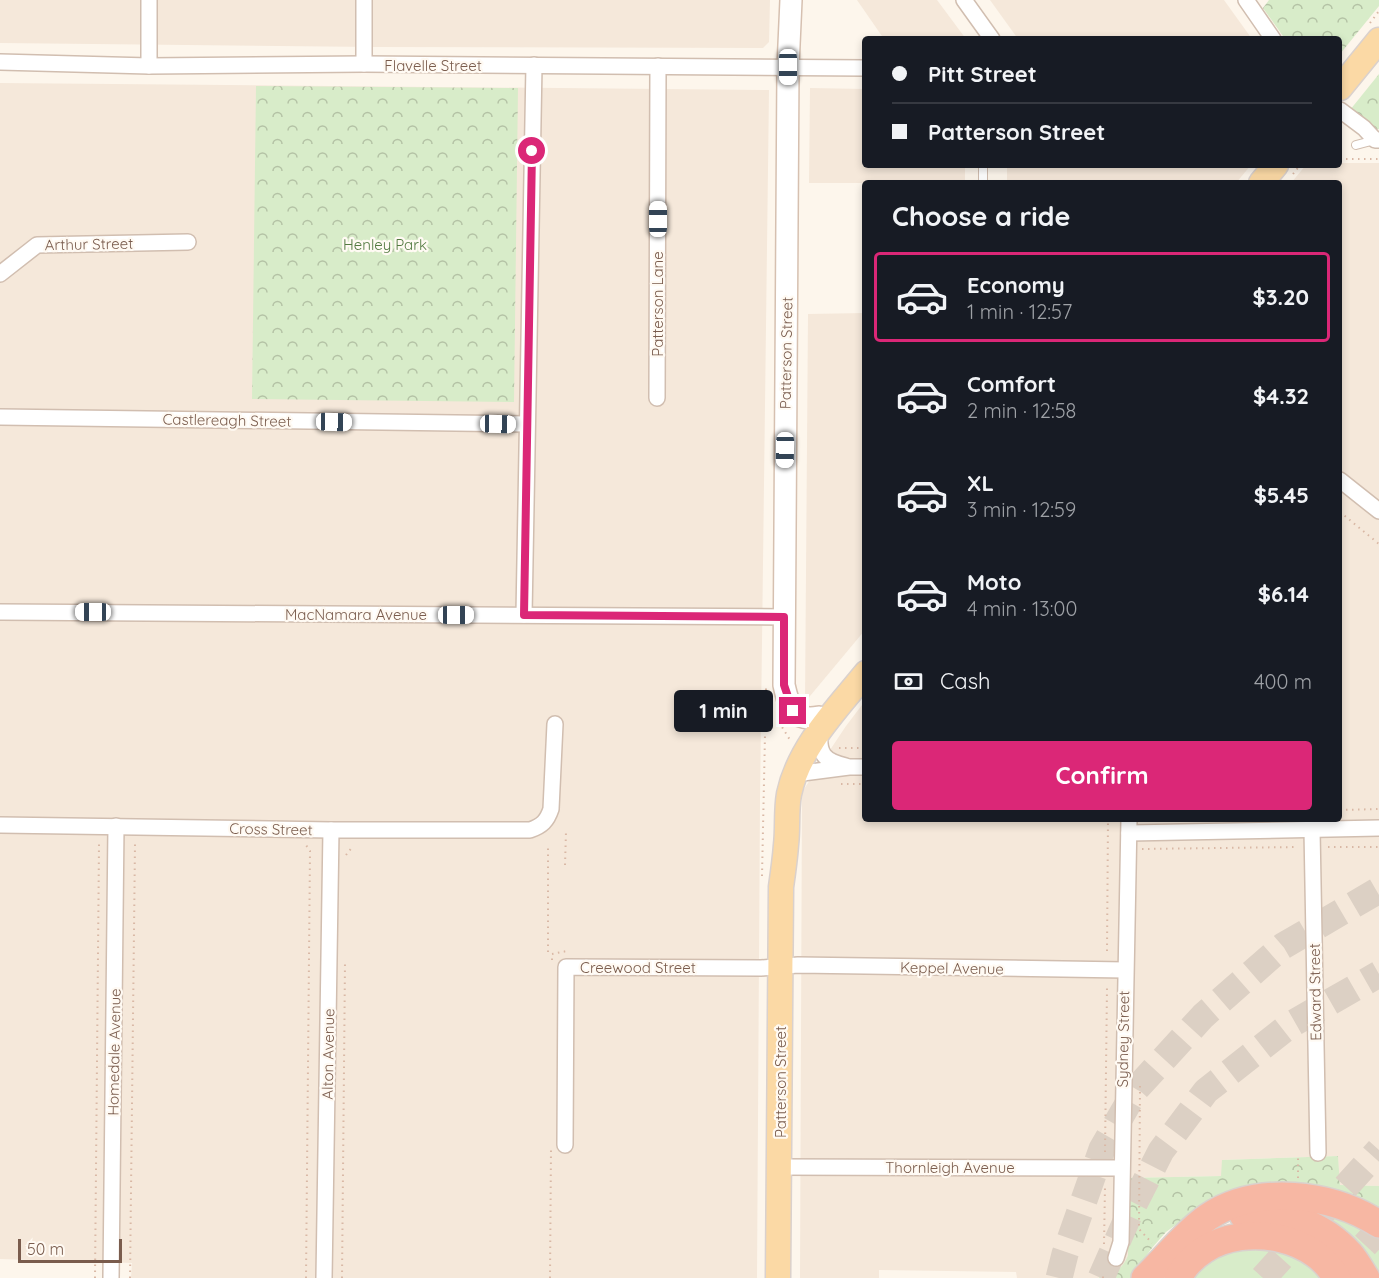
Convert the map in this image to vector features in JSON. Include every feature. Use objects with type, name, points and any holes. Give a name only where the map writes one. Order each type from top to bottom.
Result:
[{"type":"highway","points":[[1166,1259],[1188,1233],[1207,1218],[1237,1203],[1258,1198],[1283,1196],[1328,1202],[1366,1215],[1379,1224]]},
{"type":"highway","points":[[1145,1278],[1199,1232],[1225,1219],[1247,1214],[1269,1213],[1296,1219],[1321,1230],[1350,1254],[1366,1278]]},
{"type":"highway","points":[[1166,1259],[1182,1270],[1196,1255],[1212,1245],[1231,1237],[1251,1235],[1296,1244],[1315,1254],[1337,1278]]},
{"type":"main road","points":[[1342,86],[1379,40]]},
{"type":"main road","points":[[1264,180],[1274,168]]},
{"type":"main road","points":[[824,731],[862,669]]},
{"type":"main road","points":[[824,731],[862,679]]},
{"type":"main road","name":"Patterson Street","points":[[778,1278],[780,968],[772,885],[777,844],[779,795],[782,780],[794,763],[802,758],[824,731]]},
{"type":"street","points":[[149,0],[150,66]]},
{"type":"street","points":[[364,0],[364,64]]},
{"type":"street","name":"Patterson Street","points":[[791,0],[788,67],[784,617],[775,682],[795,714],[824,731]]},
{"type":"street","points":[[964,0],[990,36]]},
{"type":"street","points":[[1246,0],[1271,36]]},
{"type":"street","name":"Flavelle Street","points":[[0,62],[150,66],[364,64],[862,68]]},
{"type":"street","points":[[524,615],[534,65]]},
{"type":"street","name":"Patterson Lane","points":[[657,398],[658,66]]},
{"type":"street","points":[[1342,112],[1377,140]]},
{"type":"street","name":"Arthur Street","points":[[0,274],[37,245],[188,242]]},
{"type":"street","name":"Castlereagh Street","points":[[0,417],[527,424]]},
{"type":"street","points":[[1342,482],[1379,511]]},
{"type":"street","name":"MacNamara Avenue","points":[[0,612],[784,617]]},
{"type":"street","name":"Cross Street","points":[[0,825],[331,830],[530,830],[541,826],[548,818],[551,809],[555,724]]},
{"type":"street","points":[[824,731],[819,743],[822,752],[834,763],[849,767]]},
{"type":"street","points":[[794,763],[862,767]]},
{"type":"street","name":"Homedale Avenue","points":[[111,1278],[116,826]]},
{"type":"street","points":[[1129,826],[1312,830],[1379,828]]},
{"type":"street","name":"Sydney Street","points":[[1110,1254],[1121,1242],[1129,826]]},
{"type":"street","name":"Alton Avenue","points":[[324,1278],[331,830]]},
{"type":"street","name":"Edward Street","points":[[1312,830],[1318,1154]]},
{"type":"street","name":"Keppel Avenue","points":[[780,968],[798,965],[1125,970]]},
{"type":"street","name":"Creewood Street","points":[[558,1144],[566,967],[780,968]]},
{"type":"street","name":"Thornleigh Avenue","points":[[779,1167],[1121,1168]]},
{"type":"lane","points":[[1356,145],[1377,140]]},
{"type":"path","points":[[1342,159],[1379,159]]},
{"type":"path","points":[[1342,514],[1379,544]]},
{"type":"path","points":[[772,885],[775,682]]},
{"type":"path","points":[[778,720],[788,735],[794,763]]},
{"type":"path","points":[[824,731],[862,746]]},
{"type":"path","points":[[1342,810],[1379,809]]},
{"type":"path","points":[[1107,951],[1108,822]]},
{"type":"path","points":[[565,865],[566,832]]},
{"type":"path","points":[[95,1278],[99,844]]},
{"type":"path","points":[[130,1278],[135,844]]},
{"type":"path","points":[[548,844],[548,952]]},
{"type":"path","points":[[306,845],[310,851],[306,1278]]},
{"type":"path","points":[[346,865],[346,853],[353,846]]},
{"type":"path","points":[[1142,849],[1379,847]]},
{"type":"path","points":[[552,965],[552,954],[575,951]]},
{"type":"path","points":[[342,1278],[345,960]]},
{"type":"path","points":[[1105,1152],[1107,988]]},
{"type":"path","points":[[1140,1082],[1139,1229],[1166,1259]]},
{"type":"path","points":[[550,1278],[558,1144]]},
{"type":"path","points":[[1298,1155],[1298,1181]]},
{"type":"path","points":[[1105,1187],[1110,1254]]},
{"type":"shaded area","points":[[0,0],[770,0],[769,42],[763,48],[0,43]]},
{"type":"shaded area","points":[[857,0],[937,0],[964,36],[882,36]]},
{"type":"shaded area","points":[[990,0],[1224,0],[1250,36],[1016,36]]},
{"type":"shaded area","points":[[0,83],[769,90],[760,800],[757,1278],[131,1278],[132,1263],[0,1259]]},
{"type":"shaded area","points":[[810,88],[862,89],[862,168],[965,168],[965,180],[862,180],[862,183],[809,183]]},
{"type":"shaded area","points":[[1342,163],[1379,163],[1379,1186],[1339,1185],[1338,1156],[1222,1160],[1222,1176],[1126,1178],[1128,1255],[1126,1262],[1117,1271],[1100,1275],[1099,1278],[1017,1278],[1016,1272],[879,1270],[879,1278],[800,1278],[802,792],[862,705],[862,822],[1342,822],[1342,180],[1294,180],[1304,168],[1342,168]]},
{"type":"shaded area","points":[[1007,168],[1248,168],[1238,180],[1007,180]]},
{"type":"shaded area","points":[[862,313],[862,634],[805,702],[808,314]]},
{"type":"green space","points":[[1269,0],[1379,0],[1379,6],[1342,52],[1342,36],[1283,36],[1263,8]]},
{"type":"green space","points":[[1379,74],[1379,129],[1375,130],[1350,110]]},
{"type":"green space","name":"Henley Park","points":[[256,86],[518,88],[514,402],[252,399]]},
{"type":"green space","points":[[1338,1156],[1340,1185],[1379,1186],[1379,1212],[1200,1207],[1166,1232],[1130,1278],[1099,1278],[1099,1275],[1117,1270],[1128,1255],[1126,1178],[1221,1176],[1222,1160]]},
{"type":"green space","points":[[1301,1206],[1331,1211],[1379,1236],[1379,1278]]},
{"type":"green space","points":[[1284,1247],[1328,1278],[1187,1278],[1224,1248]]},
{"type":"tunnel","points":[[1059,1278],[1065,1254],[1102,1149],[1137,1088],[1203,1016],[1283,946],[1379,890]]},
{"type":"tunnel","points":[[1101,1278],[1132,1208],[1161,1151],[1206,1091],[1290,1025],[1379,974]]},
{"type":"tunnel","points":[[1263,1278],[1379,1150]]},
{"type":"tunnel","points":[[1337,1275],[1379,1230]]},
{"type":"route","points":[[532,151],[524,615],[784,617],[784,685],[793,711]]}]
